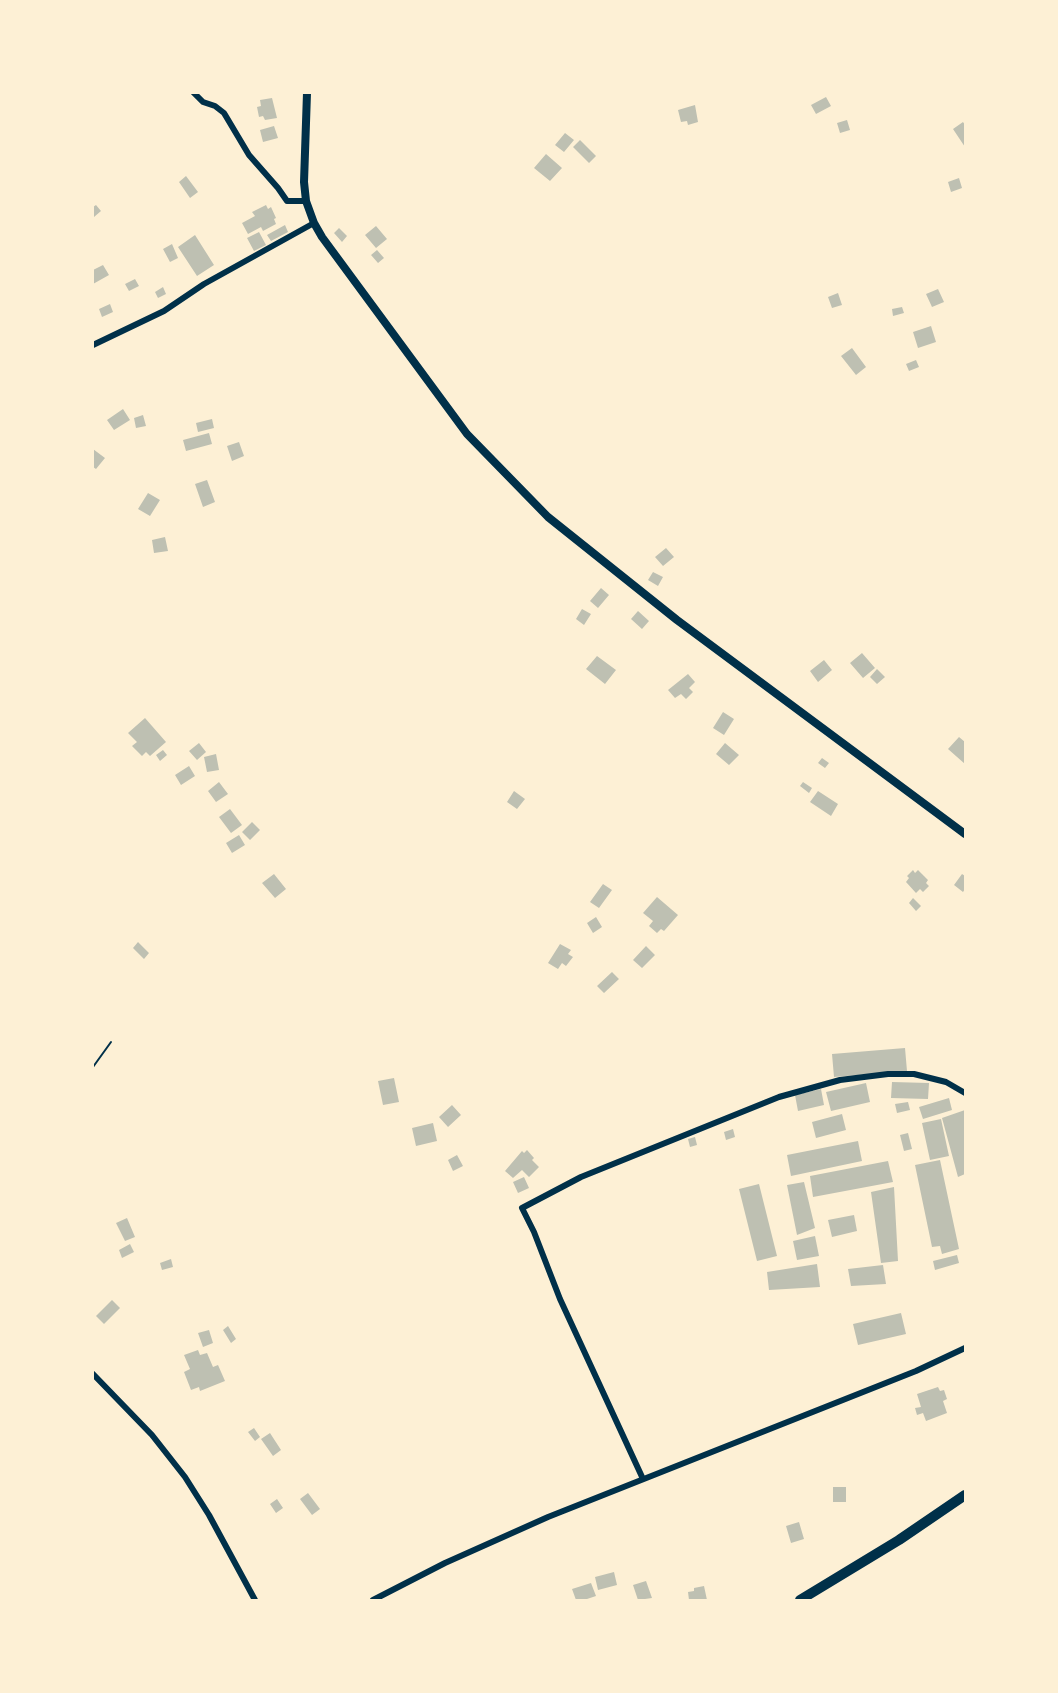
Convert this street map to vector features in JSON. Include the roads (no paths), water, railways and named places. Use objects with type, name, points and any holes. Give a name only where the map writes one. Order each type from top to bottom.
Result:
[{"type":"highway","points":[[800,1600],[899,1540],[965,1495]]},
{"type":"street","points":[[194,93],[203,102],[215,106],[224,113],[249,155],[287,201],[306,201]]},
{"type":"street","points":[[308,93],[303,162],[306,201],[314,223],[467,434],[548,517],[677,620],[965,834]]},
{"type":"street","points":[[93,345],[149,319],[204,284],[314,223]]},
{"type":"street","points":[[643,1479],[560,1299],[534,1232],[522,1208],[581,1177],[779,1097],[840,1080],[888,1074],[914,1074],[946,1082],[965,1093]]},
{"type":"street","points":[[373,1600],[455,1558],[548,1517],[916,1371],[965,1348]]},
{"type":"street","points":[[93,1374],[152,1435],[184,1478],[208,1515],[255,1600]]}]
